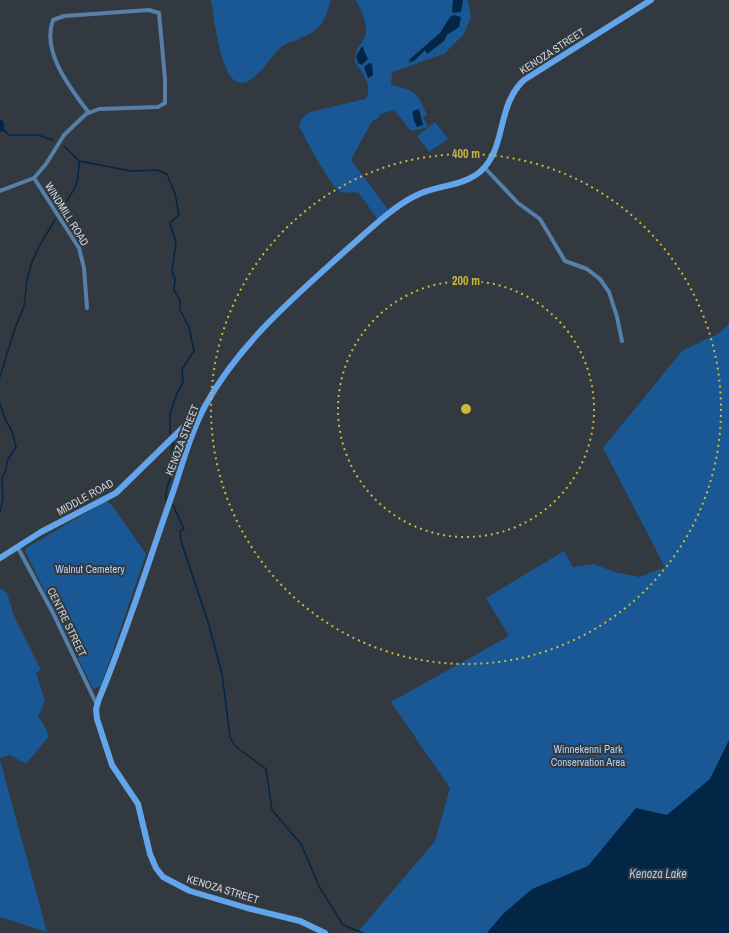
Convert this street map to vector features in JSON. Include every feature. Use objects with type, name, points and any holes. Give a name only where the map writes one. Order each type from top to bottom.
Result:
[{"type":"street","name":"KENOZA STREET","points":[[325,933],[300,921],[247,908],[190,891],[163,876],[156,868],[150,854],[138,804],[112,765],[97,719],[97,706],[129,622],[159,530],[194,431],[204,407],[219,383],[258,334],[367,232],[416,195],[468,179],[484,168],[493,154],[507,105],[517,87],[536,72],[652,0]]},
{"type":"street","points":[[0,190],[34,178],[46,164],[64,135],[89,113],[100,109],[158,107],[165,103],[165,79],[159,13],[149,10],[64,16],[53,20],[51,26],[51,36],[57,67],[89,113]]},
{"type":"street","points":[[484,168],[518,203],[540,219],[565,260],[587,269],[600,278],[609,292],[617,316],[622,341]]},
{"type":"street","name":"WINDMILL ROAD","points":[[34,178],[79,248],[84,268],[87,308]]},
{"type":"street","name":"MIDDLE ROAD","points":[[0,558],[41,532],[116,493],[204,407]]},
{"type":"street","name":"CENTRE STREET","points":[[18,548],[47,601],[97,706]]},
{"type":"green space","points":[[211,0],[331,0],[322,24],[314,31],[284,45],[253,78],[242,83],[234,79],[227,69],[222,56]]},
{"type":"green space","points":[[356,0],[468,0],[471,18],[463,35],[444,54],[392,72],[391,85],[411,91],[418,97],[427,115],[423,118],[428,127],[411,131],[394,110],[381,114],[377,119],[372,121],[351,160],[389,211],[378,220],[359,193],[343,193],[336,188],[318,162],[299,126],[302,118],[310,112],[365,99],[368,85],[361,70],[355,62],[355,57],[357,50],[365,36],[366,27],[364,18]]},
{"type":"green space","points":[[435,122],[448,139],[429,152],[417,136]]},
{"type":"green space","name":"Winnekenni Park Conservation Area","points":[[729,323],[729,933],[357,933],[435,841],[450,788],[391,702],[509,636],[486,598],[564,551],[573,567],[594,564],[614,572],[640,577],[665,567],[603,448],[682,351],[721,332]]},
{"type":"green space","name":"Walnut Cemetery","points":[[106,501],[111,504],[146,554],[101,686],[93,689],[25,551],[28,547]]},
{"type":"green space","points":[[0,588],[7,593],[14,616],[41,670],[36,673],[45,701],[38,717],[43,723],[49,736],[26,764],[10,755],[0,758]]},
{"type":"green space","points":[[0,760],[47,932],[0,917]]},
{"type":"water","points":[[453,0],[463,0],[461,12],[452,13]]},
{"type":"water","points":[[454,15],[461,17],[459,27],[447,35],[444,41],[427,54],[425,50],[414,61],[409,62],[410,59],[440,33],[450,17]]},
{"type":"water","points":[[362,46],[368,59],[362,65],[358,63],[356,56]]},
{"type":"water","points":[[369,63],[372,64],[373,75],[368,78],[364,67]]},
{"type":"water","points":[[419,109],[423,125],[417,127],[413,111]]},
{"type":"water","name":"Kenoza Lake","points":[[729,740],[729,933],[487,933],[503,914],[532,889],[588,866],[636,808],[667,815],[710,779]]},
{"type":"waterway","points":[[1,127],[9,135],[38,135],[53,140]]},
{"type":"waterway","points":[[64,146],[79,161],[131,171],[157,170],[167,174],[175,194],[179,215],[170,223],[176,243],[172,271],[175,280],[174,290],[180,300],[180,310],[189,327],[194,351],[182,369],[183,383],[177,393],[170,414],[170,434]]},
{"type":"waterway","points":[[61,210],[77,182],[79,161]]},
{"type":"waterway","points":[[0,377],[14,331],[24,306],[27,279],[32,262],[39,246],[55,220]]},
{"type":"waterway","points":[[0,404],[5,419],[12,431],[16,447],[7,461],[6,470],[2,478],[3,499],[0,512]]},
{"type":"waterway","points":[[166,500],[166,489],[172,472],[173,443]]},
{"type":"waterway","points":[[173,505],[184,529],[180,531],[181,541],[208,622],[222,674],[230,737],[235,746],[266,769],[272,810],[301,844],[320,888],[343,925],[363,933]]}]
